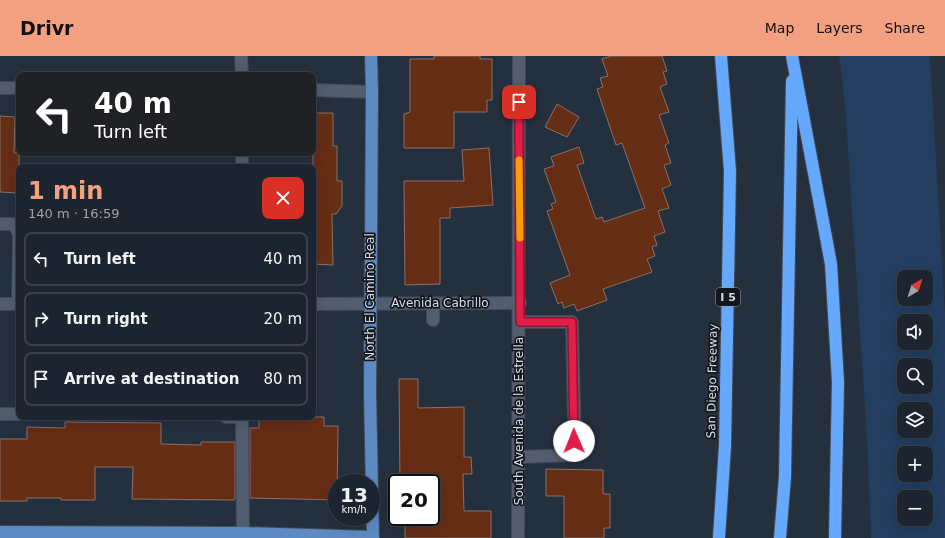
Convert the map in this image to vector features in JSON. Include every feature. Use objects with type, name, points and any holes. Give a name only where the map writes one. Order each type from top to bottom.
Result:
[{"type":"highway","name":"San Diego Freeway","points":[[719,538],[725,446],[730,171],[721,56]]},
{"type":"highway","points":[[780,538],[785,469],[792,56]]},
{"type":"highway","points":[[792,56],[831,264],[838,382],[835,538]]},
{"type":"main road","name":"North El Camino Real","points":[[371,56],[370,393],[373,538]]},
{"type":"main road","points":[[0,532],[373,538]]},
{"type":"street","points":[[242,56],[242,72]]},
{"type":"street","name":"South Avenida de la Estrella","points":[[518,538],[520,322],[519,56]]},
{"type":"street","points":[[0,88],[16,88]]},
{"type":"street","points":[[316,90],[372,92]]},
{"type":"street","points":[[0,224],[14,224],[16,228]]},
{"type":"street","name":"Avenida Cabrillo","points":[[316,304],[520,303]]},
{"type":"street","points":[[0,304],[16,304]]},
{"type":"street","points":[[433,304],[433,320]]},
{"type":"street","points":[[519,457],[575,455],[572,322],[520,322]]},
{"type":"street","points":[[0,414],[16,414]]},
{"type":"street","points":[[242,420],[243,536]]},
{"type":"shaded area","points":[[839,56],[930,56],[945,315],[945,538],[871,538],[868,453],[845,103]]},
{"type":"building","points":[[434,56],[480,56],[480,59],[492,59],[492,100],[487,100],[487,112],[454,112],[454,148],[404,148],[404,114],[410,112],[410,59],[434,59]]},
{"type":"building","points":[[611,56],[662,56],[667,71],[663,72],[667,84],[660,87],[669,112],[659,115],[669,143],[665,145],[671,163],[664,165],[671,185],[662,189],[669,208],[658,211],[665,232],[654,236],[657,245],[652,247],[655,256],[647,259],[652,272],[603,289],[607,300],[577,311],[574,304],[564,308],[562,302],[558,304],[550,283],[570,275],[547,211],[553,209],[551,204],[556,202],[544,169],[554,166],[551,157],[579,147],[584,163],[577,165],[596,219],[602,217],[604,222],[645,208],[622,143],[616,145],[597,89],[603,87],[600,78],[608,76],[602,59]]},
{"type":"building","points":[[557,104],[579,117],[567,137],[545,127]]},
{"type":"building","points":[[316,113],[333,113],[333,146],[337,146],[337,181],[342,181],[342,206],[336,214],[332,214],[333,265],[316,264],[316,164],[313,164],[313,156],[316,156]]},
{"type":"building","points":[[0,116],[15,117],[14,153],[16,153],[16,156],[19,156],[19,164],[16,164],[16,193],[0,192]]},
{"type":"building","points":[[489,148],[493,205],[450,208],[450,218],[440,218],[440,284],[405,285],[404,181],[464,181],[462,150]]},
{"type":"building","points":[[399,379],[418,379],[418,408],[464,407],[464,457],[471,457],[472,474],[463,474],[464,511],[491,511],[491,538],[405,538],[405,526],[440,526],[440,474],[400,474]]},
{"type":"building","points":[[316,417],[324,417],[324,426],[338,426],[337,474],[328,474],[328,500],[250,498],[250,428],[259,428],[259,420],[316,420]]},
{"type":"building","points":[[65,422],[161,423],[161,444],[201,445],[201,442],[235,442],[235,498],[234,500],[132,499],[133,467],[95,467],[95,500],[27,498],[27,501],[0,501],[0,439],[27,439],[27,427],[65,428]]},
{"type":"building","points":[[546,469],[603,470],[603,494],[610,494],[610,528],[604,528],[604,538],[564,538],[564,496],[546,496]]},
{"type":"slow traffic","points":[[519,160],[520,238]]},
{"type":"route","points":[[519,102],[520,322],[572,322],[574,441]]}]
